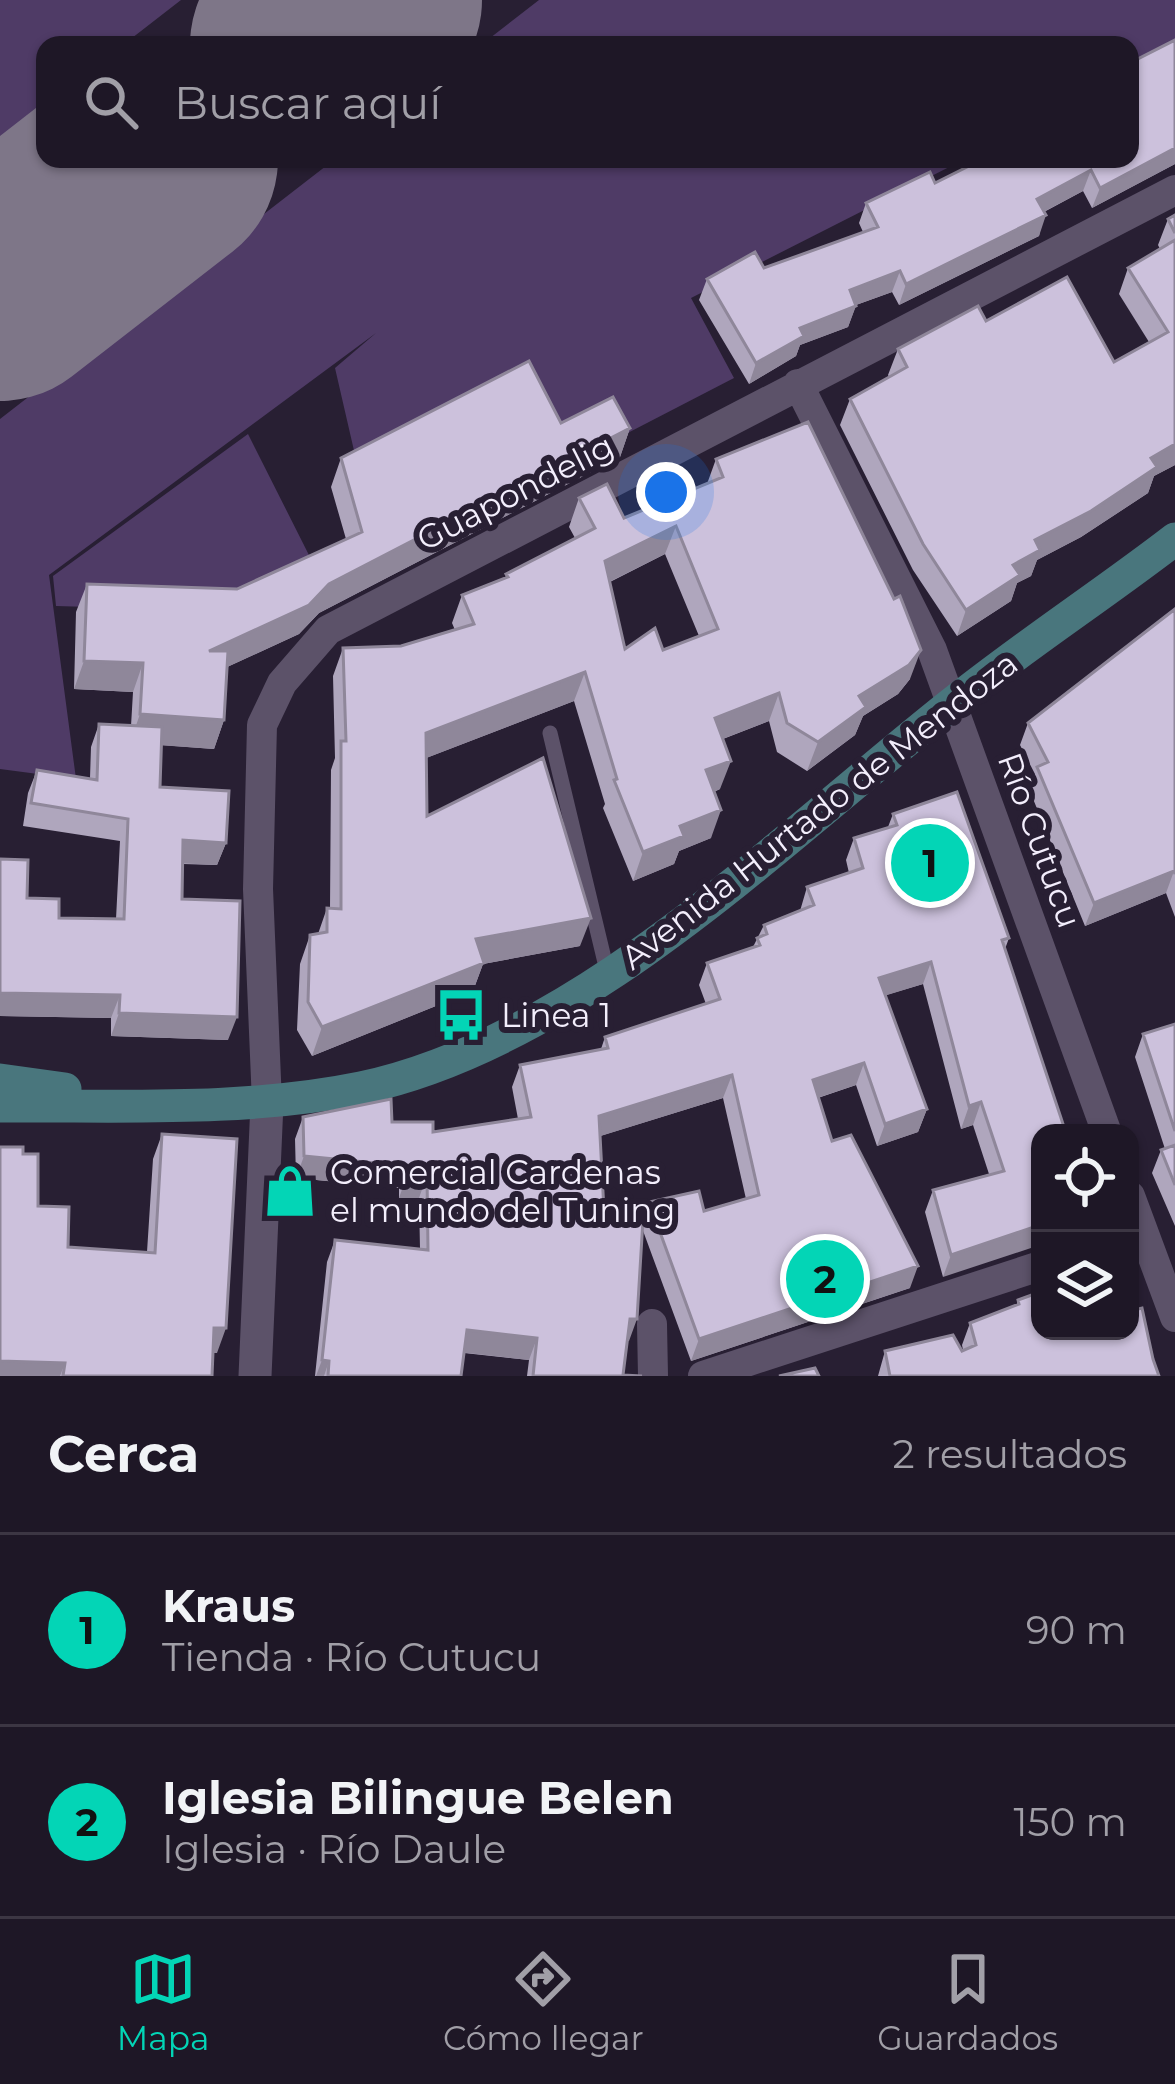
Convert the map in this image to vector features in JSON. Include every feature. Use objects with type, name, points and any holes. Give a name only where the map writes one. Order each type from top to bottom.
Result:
[{"type":"main road","name":"Avenida Hurtado de Mendoza","points":[[0,1106],[267,1103],[364,1087],[440,1065],[559,1007],[608,975],[697,911],[952,703],[1173,545]]},
{"type":"main road","name":"Avenida Hurtado de Mendoza","points":[[0,1080],[168,1104]]},
{"type":"street","name":"Guapondelig","points":[[267,1103],[258,889],[259,765],[266,711],[282,683],[336,625],[1175,190]]},
{"type":"street","name":"Río Cutucu","points":[[798,384],[932,650],[1104,1124]]},
{"type":"street","points":[[255,1376],[267,1103]]},
{"type":"street","points":[[1139,1239],[1175,1317]]},
{"type":"street","points":[[704,1376],[1031,1269]]},
{"type":"street","points":[[652,1324],[653,1376]]},
{"type":"lane","points":[[550,733],[608,975]]},
{"type":"shaded area","points":[[0,0],[181,0],[135,36],[36,36],[36,113],[0,142]]},
{"type":"shaded area","points":[[539,0],[1175,0],[1175,52],[1139,70],[1139,36],[493,36]]},
{"type":"shaded area","points":[[323,168],[947,168],[691,298],[734,378],[618,438],[361,481],[335,368],[376,333],[49,575],[76,779],[0,769],[0,419]]},
{"type":"shaded area","points":[[248,434],[317,571],[228,611],[56,606],[53,576]]},
{"type":"building","points":[[1175,40],[1175,148],[1139,167],[1139,58]]},
{"type":"building","points":[[965,168],[1138,168],[1100,188],[1091,170],[1037,199],[1046,215],[906,284],[900,271],[850,290],[856,306],[800,328],[804,336],[756,363],[707,279],[755,252],[764,268],[878,227],[866,203],[930,172],[935,183]]},
{"type":"building","points":[[1175,240],[1175,444],[1151,458],[1157,467],[1091,511],[1035,540],[1040,550],[1013,565],[1020,575],[966,610],[923,544],[850,399],[907,367],[898,349],[978,306],[986,321],[1067,277],[1114,362],[1168,332],[1128,268]]},
{"type":"building","points":[[529,361],[561,423],[613,397],[630,428],[329,584],[309,605],[209,651],[228,651],[224,720],[140,714],[143,663],[84,661],[87,584],[237,589],[362,532],[341,458]]},
{"type":"building","points":[[808,422],[894,599],[900,596],[921,650],[909,665],[859,696],[866,707],[818,742],[787,723],[779,693],[715,718],[731,761],[706,770],[721,810],[680,826],[684,836],[643,852],[614,780],[585,672],[426,733],[427,816],[543,758],[591,918],[476,939],[484,963],[322,1027],[308,1002],[310,935],[327,932],[327,908],[341,909],[341,741],[346,741],[343,648],[401,646],[474,624],[462,595],[508,577],[506,574],[595,528],[579,498],[607,484],[624,518],[723,477],[716,459]],"holes":[[[676,526],[718,629],[663,650],[655,628],[625,649],[605,561]]]},
{"type":"building","points":[[1175,609],[1175,874],[1094,903],[1037,767],[1048,762],[1028,723]]},
{"type":"building","points":[[99,724],[162,727],[160,787],[229,791],[226,843],[183,840],[182,899],[240,901],[237,1017],[119,1013],[120,995],[0,993],[0,859],[28,860],[27,898],[59,899],[59,918],[124,919],[128,819],[31,803],[37,770],[97,780]]},
{"type":"building","points":[[957,792],[1009,938],[1002,940],[1063,1124],[1031,1124],[1031,1228],[951,1255],[933,1190],[1004,1171],[981,1102],[969,1106],[931,962],[879,978],[927,1109],[885,1124],[864,1063],[813,1080],[832,1141],[851,1135],[918,1266],[699,1339],[649,1202],[699,1191],[704,1211],[759,1195],[732,1075],[599,1116],[604,1211],[644,1203],[637,1319],[630,1319],[623,1375],[642,1376],[533,1376],[537,1338],[467,1330],[461,1376],[328,1376],[329,1361],[322,1360],[335,1240],[428,1250],[427,1175],[407,1175],[407,1166],[304,1156],[303,1117],[391,1099],[392,1122],[433,1122],[433,1132],[531,1117],[520,1065],[608,1048],[605,1037],[720,999],[707,963],[760,945],[757,938],[767,934],[764,925],[814,905],[807,887],[863,868],[854,838],[897,825],[893,814]]},
{"type":"building","points":[[1175,1024],[1175,1131],[1143,1034]]},
{"type":"building","points":[[162,1134],[237,1139],[226,1328],[214,1328],[212,1376],[63,1376],[65,1363],[0,1361],[0,1147],[23,1147],[23,1154],[38,1154],[38,1206],[69,1207],[68,1247],[155,1253]]},
{"type":"building","points":[[1175,1145],[1175,1185],[1161,1150]]},
{"type":"building","points":[[1031,1295],[1031,1340],[1139,1340],[1142,1308],[1159,1376],[890,1376],[885,1351],[953,1335],[962,1351],[976,1345],[970,1323],[1019,1304],[1018,1300]]},
{"type":"building","points":[[815,1368],[819,1376],[779,1376]]},
{"type":"runway","points":[[319,36],[365,0]]},
{"type":"runway","points":[[0,284],[149,168]]},
{"type":"place","name":"Kraus","points":[[930,863]]},
{"type":"place","name":"Linea 1","points":[[461,1015]]},
{"type":"place","name":"Comercial Cardenas el mundo del Tuning","points":[[290,1191]]},
{"type":"place","name":"Iglesia Bilingue Belen","points":[[825,1279]]}]
